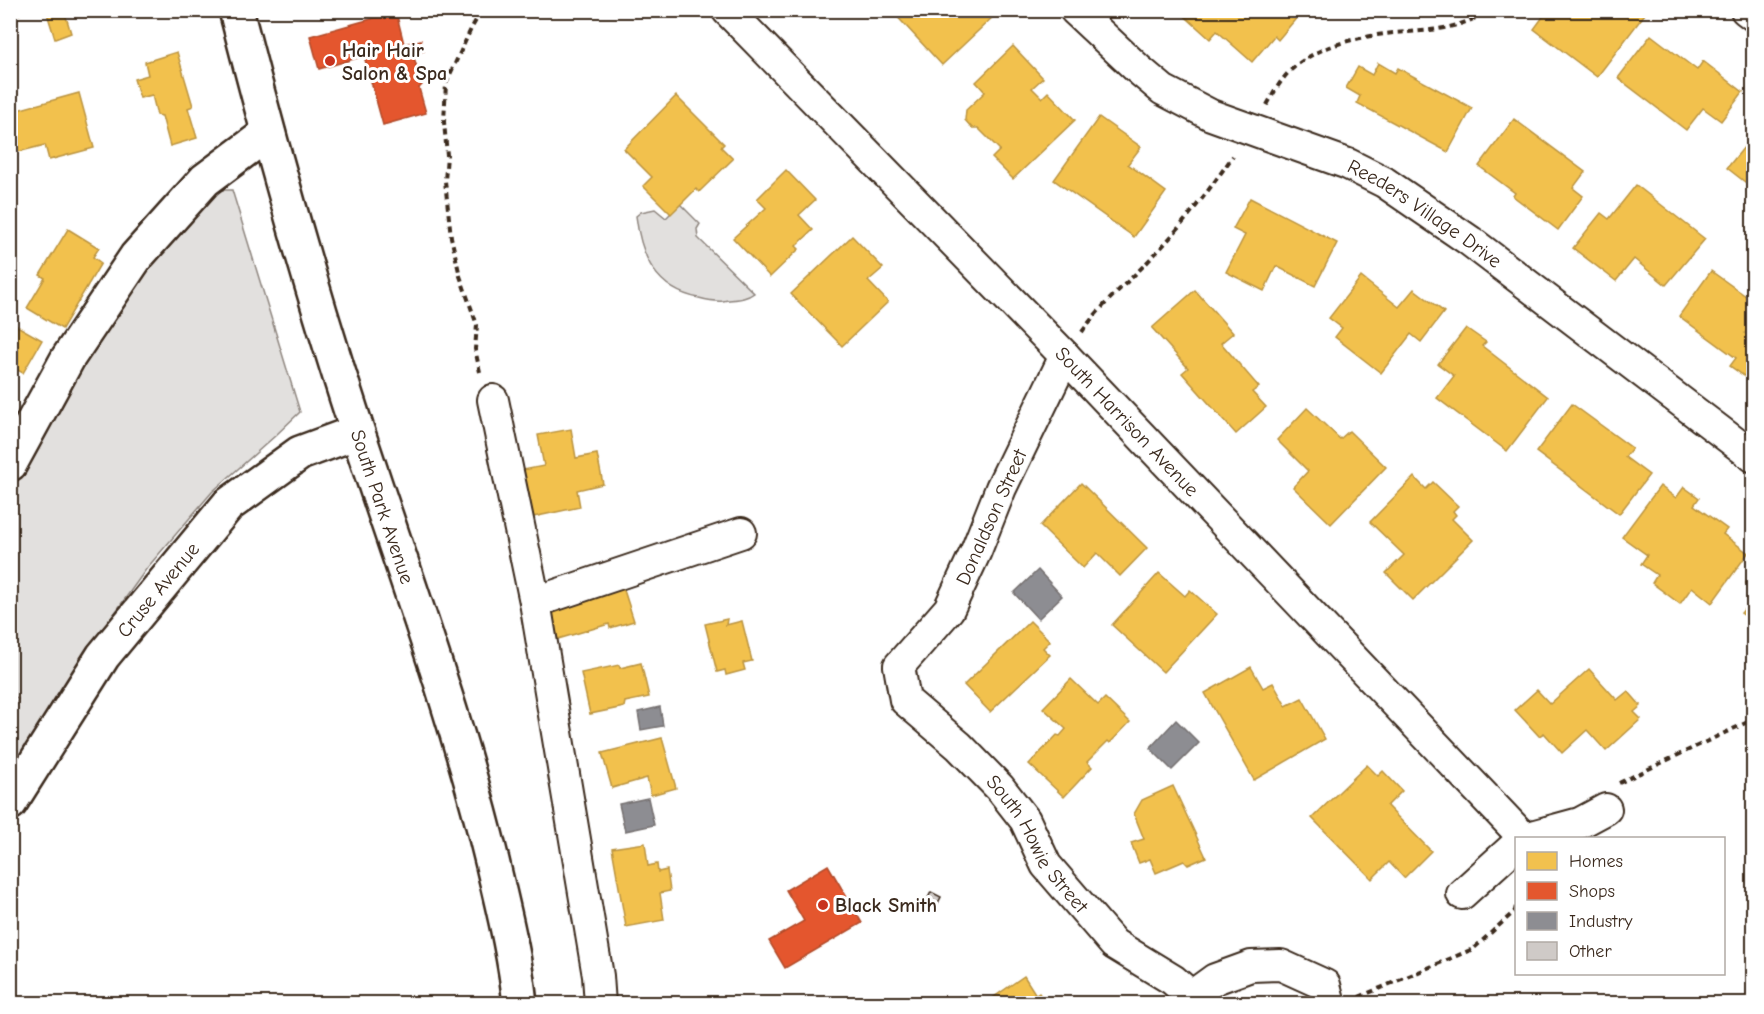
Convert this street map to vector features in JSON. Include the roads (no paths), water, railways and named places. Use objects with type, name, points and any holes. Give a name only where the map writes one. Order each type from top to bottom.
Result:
[{"type":"street","name":"South Park Avenue","points":[[236,10],[268,133],[357,432],[447,694],[481,814],[510,937],[520,1004]]},
{"type":"street","name":"South Harrison Avenue","points":[[727,10],[1065,356],[1523,837]]},
{"type":"street","name":"Reeders Village Drive","points":[[1075,10],[1163,90],[1211,115],[1339,161],[1384,182],[1470,241],[1754,457]]},
{"type":"street","points":[[1746,10],[1754,16]]},
{"type":"street","points":[[10,464],[68,358],[136,257],[205,180],[268,133]]},
{"type":"street","name":"Donaldson Street","points":[[899,666],[949,609],[1001,488],[1065,356]]},
{"type":"street","points":[[493,400],[535,602],[598,976],[600,1004]]},
{"type":"street","name":"Cruse Avenue","points":[[10,803],[103,656],[228,505],[300,453],[357,432]]},
{"type":"street","points":[[535,602],[741,533]]},
{"type":"street","name":"South Howie Street","points":[[899,666],[905,700],[959,746],[1000,788],[1025,820],[1046,865],[1114,944],[1173,980],[1196,999]]},
{"type":"street","points":[[1528,837],[1580,823],[1607,798]]},
{"type":"street","points":[[1462,894],[1515,846]]},
{"type":"street","points":[[1196,999],[1215,979],[1251,966],[1281,965],[1325,985],[1342,1001]]},
{"type":"place","name":"Hair Hair Salon & Spa","points":[[330,61]]},
{"type":"place","name":"Black Smith","points":[[823,905]]}]
